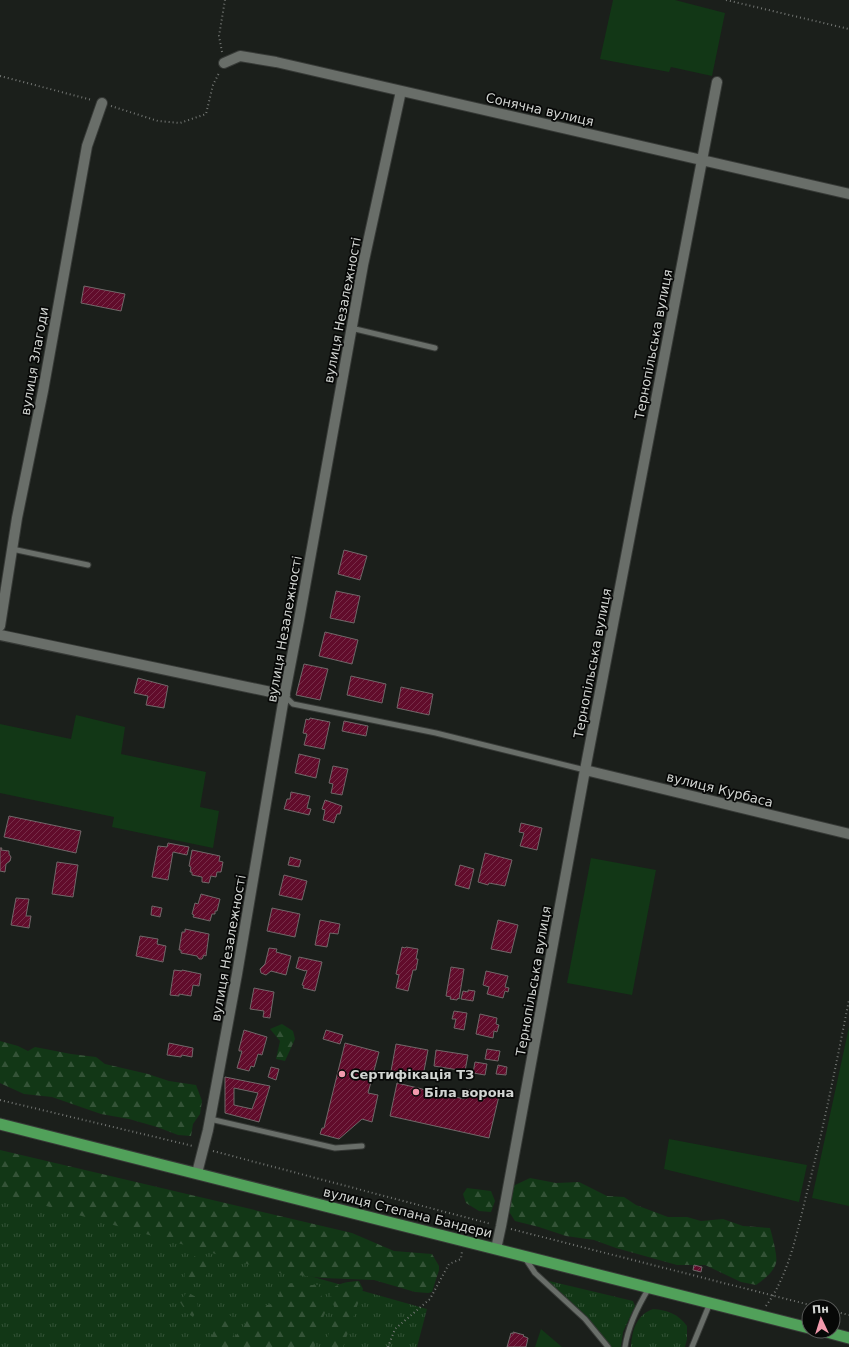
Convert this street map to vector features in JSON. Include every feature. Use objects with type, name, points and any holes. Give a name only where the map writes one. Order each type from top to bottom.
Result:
[{"type":"highway","name":"вулиця Степана Бандери","points":[[0,1124],[801,1326]]},
{"type":"street","name":"Сонячна вулиця","points":[[224,63],[240,56],[276,62],[849,194]]},
{"type":"street","name":"Тернопільська вулиця","points":[[496,1249],[585,770],[717,82]]},
{"type":"street","name":"вулиця Незалежності","points":[[197,1173],[210,1119],[255,873],[285,695],[351,328],[363,265],[401,91]]},
{"type":"street","name":"вулиця Злагоди","points":[[0,626],[17,518],[43,391],[87,146],[102,103]]},
{"type":"street","points":[[0,635],[285,695]]},
{"type":"street","name":"вулиця Курбаса","points":[[585,770],[849,834]]},
{"type":"lane","points":[[351,328],[435,348]]},
{"type":"lane","points":[[12,549],[88,565]]},
{"type":"lane","points":[[285,695],[293,704],[436,733],[585,770]]},
{"type":"lane","points":[[210,1119],[335,1148],[362,1146]]},
{"type":"lane","points":[[521,1255],[528,1260],[535,1273],[585,1319],[608,1347]]},
{"type":"lane","points":[[625,1347],[630,1325],[640,1302],[649,1287]]},
{"type":"lane","points":[[692,1347],[710,1302]]},
{"type":"path","points":[[0,76],[102,103],[158,121],[180,122],[206,114],[213,85],[224,63],[219,36],[225,0]]},
{"type":"path","points":[[726,0],[849,29]]},
{"type":"path","points":[[759,1315],[774,1295],[795,1240],[816,1157],[849,1000]]},
{"type":"path","points":[[0,1100],[203,1148],[239,1159],[801,1302]]},
{"type":"path","points":[[388,1347],[395,1329],[430,1299],[449,1264],[461,1259],[464,1241]]},
{"type":"green space","points":[[613,0],[675,0],[725,13],[712,76],[671,67],[669,72],[600,59]]},
{"type":"green space","points":[[76,715],[125,727],[121,754],[206,772],[200,807],[219,811],[213,848],[112,827],[114,817],[0,793],[0,724],[71,739]]},
{"type":"green space","points":[[591,858],[656,870],[632,995],[567,983]]},
{"type":"green space","points":[[282,1024],[293,1031],[295,1039],[285,1061],[276,1059],[280,1041],[270,1029]]},
{"type":"green space","points":[[849,1027],[849,1206],[812,1198]]},
{"type":"green space","points":[[0,1041],[18,1046],[28,1051],[35,1047],[96,1057],[105,1064],[148,1074],[169,1081],[196,1085],[202,1101],[200,1114],[193,1124],[191,1136],[178,1135],[129,1119],[101,1114],[52,1097],[24,1094],[2,1084],[0,1083]]},
{"type":"green space","points":[[669,1139],[807,1165],[799,1202],[664,1169]]},
{"type":"green space","points":[[0,1150],[352,1233],[394,1251],[432,1254],[439,1266],[439,1270],[432,1292],[428,1293],[415,1292],[374,1280],[322,1278],[273,1272],[206,1251],[0,1193]]},
{"type":"green space","points":[[530,1178],[556,1183],[579,1182],[607,1196],[624,1197],[636,1205],[668,1217],[687,1217],[701,1221],[723,1219],[743,1226],[770,1228],[776,1251],[775,1267],[756,1285],[741,1282],[705,1265],[677,1265],[616,1248],[594,1240],[566,1236],[515,1221],[508,1210],[513,1186]]},
{"type":"green space","points":[[467,1188],[491,1191],[495,1201],[491,1212],[479,1211],[466,1203],[463,1194]]},
{"type":"green space","points":[[0,1190],[427,1309],[417,1347],[0,1347]]},
{"type":"green space","points":[[196,1255],[208,1257],[209,1262],[208,1272],[198,1283],[185,1279],[185,1271],[187,1266],[190,1260]]},
{"type":"green space","points":[[545,1280],[633,1301],[635,1306],[623,1332],[621,1347],[610,1347]]},
{"type":"green space","points":[[359,1281],[363,1289],[343,1347],[324,1347],[336,1314],[330,1292],[339,1284]]},
{"type":"green space","points":[[300,1282],[309,1285],[318,1285],[326,1310],[323,1318],[323,1329],[314,1347],[212,1347],[209,1342],[223,1311],[237,1320],[233,1331],[234,1338],[244,1326],[248,1314],[253,1309],[271,1304],[279,1296],[280,1288],[285,1284]]},
{"type":"green space","points":[[187,1292],[196,1297],[198,1308],[193,1317],[187,1313],[180,1302]]},
{"type":"green space","points":[[653,1309],[672,1313],[684,1322],[687,1326],[687,1339],[685,1347],[631,1347],[632,1335],[636,1324],[643,1315]]},
{"type":"green space","points":[[541,1329],[562,1347],[535,1347]]},
{"type":"building","points":[[84,286],[125,294],[121,311],[81,303]]},
{"type":"building","points":[[344,550],[367,556],[360,580],[338,574]]},
{"type":"building","points":[[336,591],[360,596],[354,623],[330,618]]},
{"type":"building","points":[[325,632],[358,640],[352,664],[319,656]]},
{"type":"building","points":[[304,664],[328,669],[320,700],[296,695]]},
{"type":"building","points":[[351,676],[386,684],[382,703],[347,695]]},
{"type":"building","points":[[138,678],[168,686],[164,708],[146,705],[148,696],[134,693]]},
{"type":"building","points":[[401,687],[433,694],[429,715],[397,708]]},
{"type":"building","points":[[310,718],[330,722],[324,749],[304,745],[307,734],[303,733],[306,719],[309,720]]},
{"type":"building","points":[[344,721],[368,726],[366,736],[342,731]]},
{"type":"building","points":[[299,754],[320,759],[316,778],[295,773]]},
{"type":"building","points":[[333,766],[348,769],[342,795],[331,793],[333,784],[329,783]]},
{"type":"building","points":[[291,792],[310,796],[307,808],[311,809],[309,815],[284,809],[287,799],[290,799]]},
{"type":"building","points":[[325,800],[342,806],[340,814],[337,814],[334,823],[323,820],[325,810],[322,809]]},
{"type":"building","points":[[9,816],[81,831],[76,853],[4,837]]},
{"type":"building","points":[[521,823],[542,828],[537,850],[520,846],[524,833],[519,832]]},
{"type":"building","points":[[168,843],[189,847],[187,855],[173,852],[168,880],[152,877],[158,846],[167,847]]},
{"type":"building","points":[[0,848],[2,848],[1,850],[9,851],[11,857],[10,861],[6,864],[5,872],[0,871]]},
{"type":"building","points":[[192,850],[220,856],[219,861],[223,862],[221,872],[217,872],[216,877],[211,876],[209,883],[202,882],[202,877],[192,875],[192,872],[190,872],[191,867],[189,866]]},
{"type":"building","points":[[485,853],[512,860],[505,886],[489,883],[488,885],[478,882]]},
{"type":"building","points":[[290,857],[301,860],[299,867],[288,865]]},
{"type":"building","points":[[57,862],[78,865],[73,897],[52,894]]},
{"type":"building","points":[[460,865],[474,869],[469,889],[455,885]]},
{"type":"building","points":[[284,875],[307,881],[302,900],[279,895]]},
{"type":"building","points":[[201,894],[220,899],[217,911],[215,911],[215,914],[212,914],[210,921],[193,917],[194,915],[192,914],[195,903],[198,904]]},
{"type":"building","points":[[16,898],[29,899],[26,916],[31,916],[29,928],[11,925]]},
{"type":"building","points":[[152,906],[162,908],[160,917],[151,915]]},
{"type":"building","points":[[272,908],[300,914],[295,937],[267,931]]},
{"type":"building","points":[[320,920],[340,924],[338,934],[330,933],[327,947],[315,945]]},
{"type":"building","points":[[498,920],[518,925],[511,953],[491,949]]},
{"type":"building","points":[[185,929],[209,934],[206,956],[204,955],[202,959],[199,959],[197,956],[181,953],[181,950],[179,950],[182,932],[185,932]]},
{"type":"building","points":[[140,936],[158,939],[157,944],[166,946],[163,962],[136,956]]},
{"type":"building","points":[[402,947],[418,949],[416,970],[413,970],[408,991],[396,988],[399,975],[396,974]]},
{"type":"building","points":[[269,948],[277,949],[276,952],[291,956],[286,975],[271,971],[266,975],[261,973],[260,969],[265,964]]},
{"type":"building","points":[[299,957],[322,962],[315,991],[303,988],[304,986],[302,985],[307,971],[296,968]]},
{"type":"building","points":[[451,967],[464,969],[459,999],[458,998],[457,1000],[450,999],[451,997],[446,996]]},
{"type":"building","points":[[174,970],[201,974],[199,986],[193,985],[191,996],[179,994],[179,996],[170,995]]},
{"type":"building","points":[[486,971],[508,976],[505,987],[509,988],[508,992],[505,991],[503,998],[487,994],[489,987],[483,985]]},
{"type":"building","points":[[254,988],[274,992],[270,1018],[263,1017],[264,1011],[250,1009]]},
{"type":"building","points":[[468,990],[475,991],[473,1001],[461,999],[463,991],[468,992]]},
{"type":"building","points":[[454,1011],[467,1013],[464,1030],[454,1028],[456,1019],[452,1019]]},
{"type":"building","points":[[480,1014],[497,1018],[496,1024],[499,1025],[497,1032],[494,1031],[493,1038],[476,1034]]},
{"type":"building","points":[[244,1030],[267,1037],[262,1055],[258,1054],[254,1067],[251,1066],[249,1071],[237,1068],[242,1051],[239,1051],[239,1049]]},
{"type":"building","points":[[326,1030],[343,1035],[340,1044],[323,1039]]},
{"type":"building","points":[[169,1043],[193,1048],[192,1057],[167,1055]]},
{"type":"building","points":[[345,1043],[379,1052],[368,1093],[378,1095],[372,1122],[362,1119],[339,1139],[320,1134],[322,1128],[324,1128]]},
{"type":"building","points":[[396,1044],[428,1050],[423,1076],[391,1071]]},
{"type":"building","points":[[487,1049],[500,1051],[498,1061],[485,1059]]},
{"type":"building","points":[[436,1050],[468,1055],[465,1071],[434,1066]]},
{"type":"building","points":[[475,1062],[487,1064],[485,1075],[473,1073]]},
{"type":"building","points":[[498,1065],[507,1067],[506,1075],[496,1074]]},
{"type":"building","points":[[271,1067],[279,1069],[276,1080],[268,1077]]},
{"type":"building","points":[[225,1077],[270,1086],[259,1122],[225,1113]],"holes":[[[234,1088],[258,1093],[252,1109],[234,1105]]]},
{"type":"building","points":[[397,1083],[464,1099],[466,1089],[499,1096],[489,1138],[390,1116]]},
{"type":"building","points":[[694,1265],[702,1267],[701,1272],[693,1270]]},
{"type":"building","points":[[513,1332],[524,1335],[523,1336],[528,1338],[526,1347],[507,1347],[511,1333],[513,1334]]},
{"type":"place","name":"Сертифікація ТЗ","points":[[342,1074]]},
{"type":"place","name":"Біла ворона","points":[[416,1092]]}]
